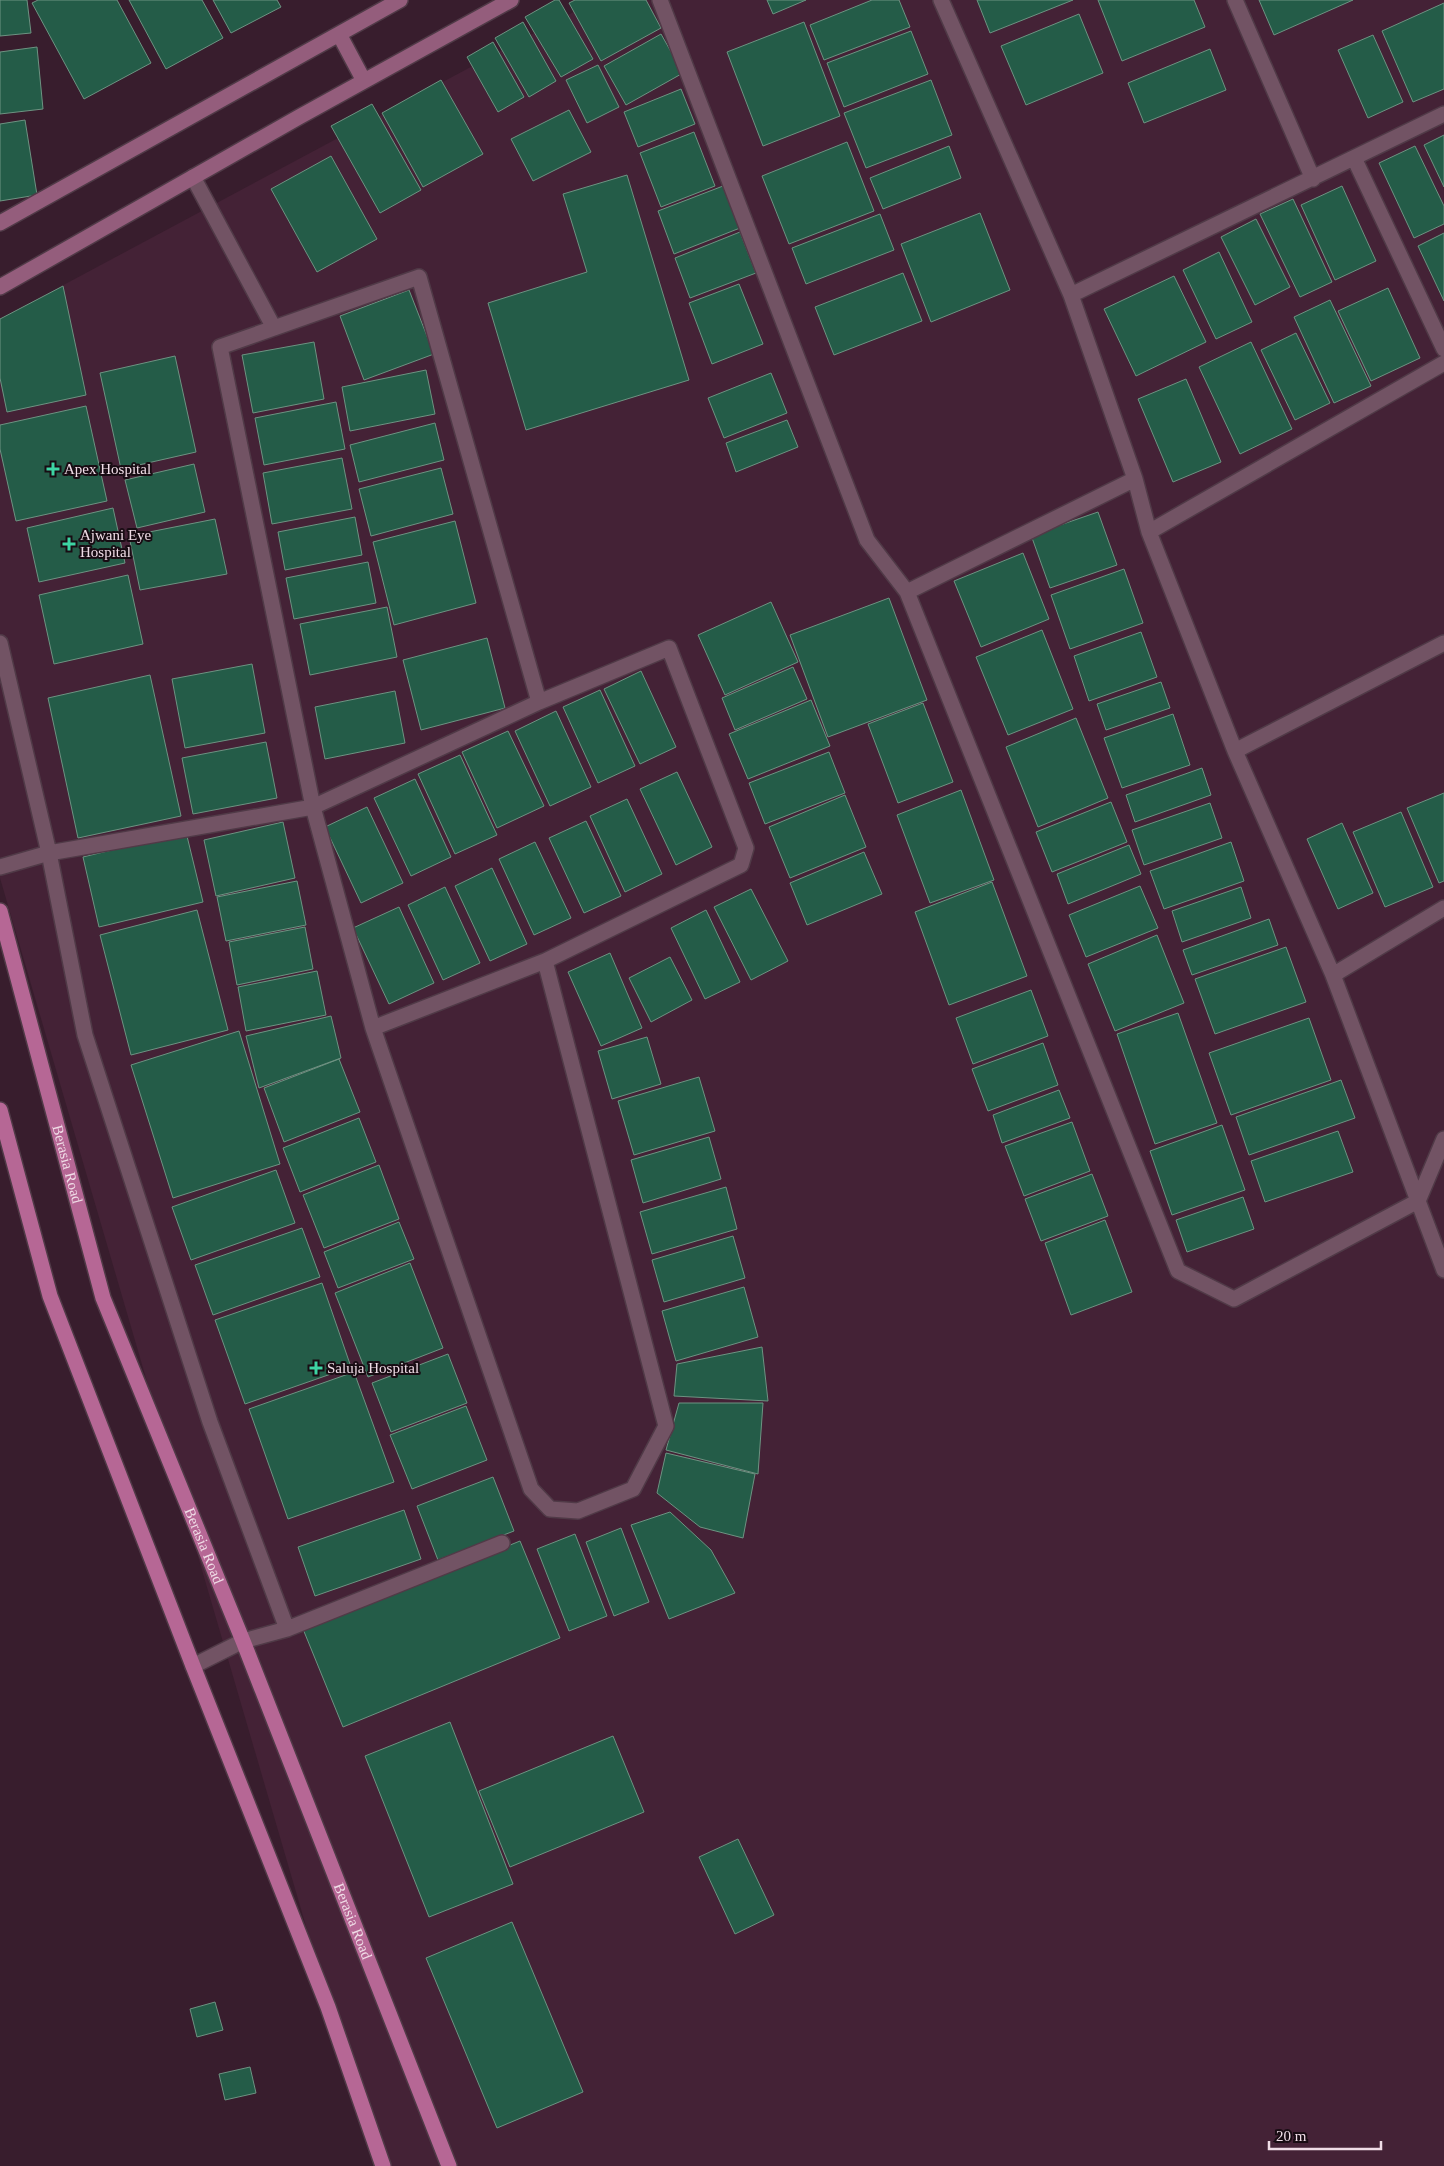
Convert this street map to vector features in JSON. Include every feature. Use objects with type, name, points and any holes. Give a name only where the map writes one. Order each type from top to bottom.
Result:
[{"type":"main road","points":[[0,223],[400,0]]},
{"type":"main road","points":[[0,287],[511,0]]},
{"type":"main road","points":[[339,34],[364,81]]},
{"type":"main road","name":"Berasia Road","points":[[0,912],[103,1298],[243,1641],[449,2166]]},
{"type":"main road","points":[[0,1110],[50,1296],[192,1666],[328,2007],[382,2166]]},
{"type":"street","points":[[660,0],[867,540],[907,592],[1178,1271],[1234,1299],[1418,1201],[1444,1139]]},
{"type":"street","points":[[941,0],[1071,295],[1136,479],[1149,532],[1235,752],[1333,975],[1444,1270]]},
{"type":"street","points":[[1235,0],[1313,178]]},
{"type":"street","points":[[1071,295],[1444,114]]},
{"type":"street","points":[[1354,158],[1444,349]]},
{"type":"street","points":[[193,177],[274,328]]},
{"type":"street","points":[[539,702],[419,277],[220,347],[313,807],[373,1028],[531,1489],[550,1509],[578,1511],[633,1489],[666,1426],[545,960]]},
{"type":"street","points":[[1149,532],[1444,363]]},
{"type":"street","points":[[907,592],[1136,479]]},
{"type":"street","points":[[0,643],[48,853],[85,1035],[210,1422],[287,1629]]},
{"type":"street","points":[[1235,752],[1444,643]]},
{"type":"street","points":[[0,866],[48,853],[313,807],[539,702],[669,648],[746,848],[741,865],[545,960],[373,1028]]},
{"type":"street","points":[[1333,975],[1444,908]]},
{"type":"street","points":[[192,1666],[243,1641],[287,1629],[502,1543]]},
{"type":"shaded area","points":[[596,0],[1444,0],[1444,2166],[376,2166],[0,878],[0,319]]},
{"type":"building","points":[[0,0],[27,0],[31,33],[0,36]]},
{"type":"building","points":[[38,0],[117,0],[151,63],[84,99],[32,3]]},
{"type":"building","points":[[129,0],[202,0],[223,38],[166,69]]},
{"type":"building","points":[[213,0],[277,0],[281,7],[231,33]]},
{"type":"building","points":[[555,0],[559,0],[593,59],[561,77],[525,17]]},
{"type":"building","points":[[575,0],[646,0],[661,28],[601,61],[569,3]]},
{"type":"building","points":[[767,0],[806,0],[773,14]]},
{"type":"building","points":[[872,0],[899,0],[910,27],[824,60],[810,25]]},
{"type":"building","points":[[977,0],[1073,0],[990,33]]},
{"type":"building","points":[[1098,0],[1194,0],[1205,27],[1122,61]]},
{"type":"building","points":[[1259,0],[1353,0],[1274,35]]},
{"type":"building","points":[[1444,3],[1444,89],[1413,102],[1382,31]]},
{"type":"building","points":[[1079,14],[1103,73],[1026,105],[1001,46]]},
{"type":"building","points":[[523,22],[556,81],[529,97],[495,38]]},
{"type":"building","points":[[804,22],[840,116],[763,146],[727,52]]},
{"type":"building","points":[[911,31],[928,74],[844,107],[827,63]]},
{"type":"building","points":[[661,34],[683,73],[626,105],[604,66]]},
{"type":"building","points":[[1373,35],[1403,102],[1368,118],[1338,50]]},
{"type":"building","points":[[493,42],[524,97],[498,112],[467,57]]},
{"type":"building","points":[[37,47],[43,109],[0,114],[0,52]]},
{"type":"building","points":[[1210,49],[1226,90],[1144,123],[1128,83]]},
{"type":"building","points":[[598,65],[619,107],[587,123],[566,80]]},
{"type":"building","points":[[441,80],[483,154],[423,187],[382,113]]},
{"type":"building","points":[[931,80],[952,135],[866,168],[844,113]]},
{"type":"building","points":[[681,89],[695,124],[638,147],[624,112]]},
{"type":"building","points":[[372,104],[421,190],[380,213],[331,126]]},
{"type":"building","points":[[569,110],[591,152],[533,181],[511,139]]},
{"type":"building","points":[[25,120],[37,195],[0,201],[0,124]]},
{"type":"building","points":[[694,132],[715,186],[661,207],[640,153]]},
{"type":"building","points":[[1444,135],[1444,187],[1424,145]]},
{"type":"building","points":[[847,142],[874,211],[789,244],[762,176]]},
{"type":"building","points":[[949,146],[961,178],[883,209],[870,178]]},
{"type":"building","points":[[1415,146],[1444,206],[1444,224],[1414,238],[1379,163]]},
{"type":"building","points":[[331,156],[377,239],[317,272],[271,189]]},
{"type":"building","points":[[627,175],[689,380],[526,430],[488,303],[587,272],[563,194]]},
{"type":"building","points":[[723,186],[740,228],[674,254],[658,211]]},
{"type":"building","points":[[1342,186],[1376,261],[1335,280],[1301,205]]},
{"type":"building","points":[[1293,199],[1332,282],[1300,297],[1260,214]]},
{"type":"building","points":[[980,213],[1010,290],[931,322],[901,244]]},
{"type":"building","points":[[880,214],[894,250],[806,284],[792,248]]},
{"type":"building","points":[[1256,219],[1290,287],[1255,305],[1221,237]]},
{"type":"building","points":[[740,232],[756,273],[690,298],[675,258]]},
{"type":"building","points":[[1444,233],[1444,301],[1418,246]]},
{"type":"building","points":[[1219,252],[1252,322],[1216,339],[1183,270]]},
{"type":"building","points":[[903,273],[922,321],[834,355],[815,307]]},
{"type":"building","points":[[1174,276],[1206,342],[1136,376],[1104,309]]},
{"type":"building","points":[[739,284],[763,344],[712,364],[689,303]]},
{"type":"building","points":[[63,286],[86,395],[7,412],[0,378],[0,319]]},
{"type":"building","points":[[1388,288],[1420,358],[1371,381],[1338,311]]},
{"type":"building","points":[[409,290],[434,354],[364,380],[340,316]]},
{"type":"building","points":[[1330,300],[1371,386],[1334,403],[1294,317]]},
{"type":"building","points":[[1296,333],[1330,403],[1295,420],[1261,350]]},
{"type":"building","points":[[314,342],[324,399],[253,413],[242,355]]},
{"type":"building","points":[[1251,342],[1292,429],[1240,454],[1199,367]]},
{"type":"building","points":[[175,356],[196,452],[121,469],[100,373]]},
{"type":"building","points":[[426,370],[435,414],[350,431],[342,387]]},
{"type":"building","points":[[771,373],[787,413],[724,438],[708,398]]},
{"type":"building","points":[[1186,379],[1221,462],[1173,482],[1138,399]]},
{"type":"building","points":[[336,402],[345,449],[264,465],[255,418]]},
{"type":"building","points":[[86,406],[107,501],[16,521],[0,449],[0,425]]},
{"type":"building","points":[[787,420],[798,447],[736,472],[726,443]]},
{"type":"building","points":[[435,423],[444,460],[359,482],[350,445]]},
{"type":"building","points":[[342,458],[352,509],[272,524],[263,473]]},
{"type":"building","points":[[194,464],[205,512],[137,528],[125,480]]},
{"type":"building","points":[[441,468],[453,514],[371,536],[359,489]]},
{"type":"building","points":[[113,508],[125,563],[39,582],[27,528]]},
{"type":"building","points":[[1098,512],[1117,565],[1050,588],[1031,535]]},
{"type":"building","points":[[355,517],[362,555],[285,570],[278,532]]},
{"type":"building","points":[[215,519],[227,574],[140,590],[129,536]]},
{"type":"building","points":[[455,521],[476,603],[394,625],[373,542]]},
{"type":"building","points":[[1023,553],[1049,619],[981,647],[954,581]]},
{"type":"building","points":[[368,562],[376,603],[294,619],[286,578]]},
{"type":"building","points":[[1124,569],[1143,623],[1070,649],[1051,595]]},
{"type":"building","points":[[128,575],[143,644],[54,664],[39,595]]},
{"type":"building","points":[[889,598],[927,700],[828,737],[790,635]]},
{"type":"building","points":[[771,602],[798,662],[725,695],[698,635]]},
{"type":"building","points":[[387,607],[397,657],[310,675],[300,624]]},
{"type":"building","points":[[1042,630],[1073,709],[1008,735],[976,657]]},
{"type":"building","points":[[1141,632],[1157,677],[1089,701],[1074,656]]},
{"type":"building","points":[[487,638],[505,708],[421,730],[403,660]]},
{"type":"building","points":[[252,664],[265,733],[185,748],[172,679]]},
{"type":"building","points":[[793,667],[807,699],[735,730],[722,698]]},
{"type":"building","points":[[641,671],[676,747],[640,764],[604,689]]},
{"type":"building","points":[[150,675],[181,816],[78,838],[48,698]]},
{"type":"building","points":[[1161,682],[1170,708],[1106,730],[1097,704]]},
{"type":"building","points":[[600,690],[635,766],[598,783],[563,707]]},
{"type":"building","points":[[395,691],[405,743],[325,759],[315,707]]},
{"type":"building","points":[[811,700],[830,746],[748,779],[729,734]]},
{"type":"building","points":[[923,703],[953,782],[898,803],[868,724]]},
{"type":"building","points":[[556,711],[591,787],[550,806],[515,731]]},
{"type":"building","points":[[1173,714],[1190,765],[1122,788],[1104,738]]},
{"type":"building","points":[[1076,718],[1108,798],[1038,827],[1006,747]]},
{"type":"building","points":[[508,731],[544,806],[497,828],[462,752]]},
{"type":"building","points":[[266,742],[277,798],[193,814],[182,758]]},
{"type":"building","points":[[829,752],[845,793],[765,824],[749,783]]},
{"type":"building","points":[[460,755],[497,835],[455,854],[418,774]]},
{"type":"building","points":[[1202,768],[1211,795],[1135,822],[1126,795]]},
{"type":"building","points":[[677,772],[712,847],[676,865],[640,789]]},
{"type":"building","points":[[415,779],[451,857],[411,876],[374,798]]},
{"type":"building","points":[[961,790],[994,880],[930,903],[897,815]]},
{"type":"building","points":[[1444,793],[1444,881],[1439,883],[1407,808]]},
{"type":"building","points":[[845,795],[866,847],[790,878],[769,827]]},
{"type":"building","points":[[627,799],[662,874],[625,892],[590,816]]},
{"type":"building","points":[[1111,802],[1127,842],[1052,872],[1036,832]]},
{"type":"building","points":[[1210,803],[1222,838],[1144,865],[1132,830]]},
{"type":"building","points":[[367,807],[403,883],[361,903],[325,827]]},
{"type":"building","points":[[1401,812],[1433,887],[1385,907],[1353,832]]},
{"type":"building","points":[[586,821],[621,896],[584,913],[549,838]]},
{"type":"building","points":[[283,822],[295,878],[216,896],[204,840]]},
{"type":"building","points":[[1342,823],[1373,893],[1338,909],[1307,839]]},
{"type":"building","points":[[186,832],[203,902],[99,927],[83,857]]},
{"type":"building","points":[[535,842],[571,918],[534,935],[499,859]]},
{"type":"building","points":[[1231,842],[1244,881],[1164,909],[1150,871]]},
{"type":"building","points":[[1129,845],[1141,874],[1068,904],[1057,874]]},
{"type":"building","points":[[864,852],[882,894],[807,925],[790,883]]},
{"type":"building","points":[[492,868],[527,944],[490,961],[455,886]]},
{"type":"building","points":[[297,881],[306,925],[226,941],[217,897]]},
{"type":"building","points":[[992,882],[1027,976],[949,1005],[915,912]]},
{"type":"building","points":[[1140,886],[1158,928],[1086,957],[1069,915]]},
{"type":"building","points":[[445,887],[480,963],[443,980],[408,905]]},
{"type":"building","points":[[1241,887],[1251,918],[1182,942],[1172,911]]},
{"type":"building","points":[[751,889],[788,961],[751,980],[714,907]]},
{"type":"building","points":[[399,907],[434,983],[389,1004],[353,928]]},
{"type":"building","points":[[197,910],[228,1030],[131,1055],[100,935]]},
{"type":"building","points":[[706,910],[740,982],[705,999],[671,928]]},
{"type":"building","points":[[1269,919],[1278,945],[1192,975],[1183,950]]},
{"type":"building","points":[[305,927],[313,969],[237,985],[229,942]]},
{"type":"building","points":[[1157,935],[1184,1003],[1115,1031],[1088,964]]},
{"type":"building","points":[[1286,947],[1306,1002],[1215,1034],[1195,979]]},
{"type":"building","points":[[610,953],[642,1028],[601,1046],[568,972]]},
{"type":"building","points":[[670,957],[692,1000],[651,1022],[629,978]]},
{"type":"building","points":[[317,971],[326,1015],[246,1031],[238,987]]},
{"type":"building","points":[[1031,990],[1048,1036],[973,1064],[956,1018]]},
{"type":"building","points":[[1178,1013],[1217,1123],[1155,1144],[1117,1034]]},
{"type":"building","points":[[331,1016],[341,1058],[259,1088],[246,1036]]},
{"type":"building","points":[[1309,1018],[1331,1080],[1231,1115],[1209,1053]]},
{"type":"building","points":[[239,1031],[280,1164],[173,1198],[131,1065]]},
{"type":"building","points":[[647,1037],[661,1084],[612,1099],[598,1051]]},
{"type":"building","points":[[1043,1043],[1058,1085],[988,1111],[972,1069]]},
{"type":"building","points":[[339,1059],[360,1112],[284,1142],[264,1088]]},
{"type":"building","points":[[699,1077],[715,1131],[634,1155],[618,1101]]},
{"type":"building","points":[[1341,1080],[1355,1118],[1249,1155],[1236,1117]]},
{"type":"building","points":[[1059,1090],[1070,1118],[1002,1143],[993,1115]]},
{"type":"building","points":[[359,1118],[376,1162],[300,1192],[283,1148]]},
{"type":"building","points":[[1072,1122],[1090,1171],[1024,1196],[1005,1146]]},
{"type":"building","points":[[1222,1125],[1245,1190],[1172,1215],[1150,1151]]},
{"type":"building","points":[[1338,1131],[1353,1172],[1265,1202],[1251,1161]]},
{"type":"building","points":[[709,1137],[721,1179],[643,1203],[631,1160]]},
{"type":"building","points":[[379,1165],[399,1219],[324,1248],[303,1195]]},
{"type":"building","points":[[276,1170],[295,1223],[191,1260],[172,1207]]},
{"type":"building","points":[[1092,1174],[1108,1216],[1041,1241],[1025,1199]]},
{"type":"building","points":[[726,1187],[737,1229],[652,1254],[640,1212]]},
{"type":"building","points":[[1243,1197],[1254,1229],[1187,1252],[1176,1220]]},
{"type":"building","points":[[1105,1220],[1132,1292],[1071,1315],[1045,1243]]},
{"type":"building","points":[[399,1222],[414,1259],[338,1288],[324,1252]]},
{"type":"building","points":[[302,1228],[320,1277],[213,1315],[195,1265]]},
{"type":"building","points":[[733,1236],[745,1278],[664,1302],[652,1260]]},
{"type":"building","points":[[410,1263],[443,1348],[368,1377],[335,1293]]},
{"type":"building","points":[[322,1283],[351,1367],[245,1404],[215,1320]]},
{"type":"building","points":[[744,1287],[758,1337],[676,1361],[662,1311]]},
{"type":"building","points":[[762,1347],[768,1401],[674,1396],[677,1364]]},
{"type":"building","points":[[448,1354],[467,1403],[391,1432],[372,1383]]},
{"type":"building","points":[[354,1372],[394,1482],[288,1519],[249,1409]]},
{"type":"building","points":[[679,1403],[763,1403],[758,1474],[666,1450]]},
{"type":"building","points":[[466,1406],[487,1460],[412,1489],[390,1435]]},
{"type":"building","points":[[666,1453],[755,1474],[743,1538],[700,1527],[657,1493]]},
{"type":"building","points":[[493,1477],[514,1531],[438,1560],[417,1506]]},
{"type":"building","points":[[404,1510],[421,1559],[315,1596],[298,1547]]},
{"type":"building","points":[[670,1512],[711,1550],[735,1593],[669,1619],[631,1525]]},
{"type":"building","points":[[621,1528],[649,1602],[614,1616],[586,1542]]},
{"type":"building","points":[[575,1534],[607,1616],[569,1631],[537,1549]]},
{"type":"building","points":[[520,1541],[560,1638],[343,1727],[303,1629]]},
{"type":"building","points":[[450,1722],[513,1884],[429,1917],[365,1756]]},
{"type":"building","points":[[613,1736],[644,1812],[510,1867],[479,1791]]},
{"type":"building","points":[[738,1839],[774,1915],[735,1934],[699,1857]]},
{"type":"building","points":[[512,1922],[583,2092],[497,2128],[426,1958]]},
{"type":"building","points":[[215,2002],[223,2030],[197,2037],[190,2009]]},
{"type":"building","points":[[250,2067],[256,2093],[225,2100],[219,2074]]},
{"type":"place","name":"Apex Hospital","points":[[53,469]]},
{"type":"place","name":"Ajwani Eye Hospital","points":[[69,544]]},
{"type":"place","name":"Saluja Hospital","points":[[316,1368]]}]
